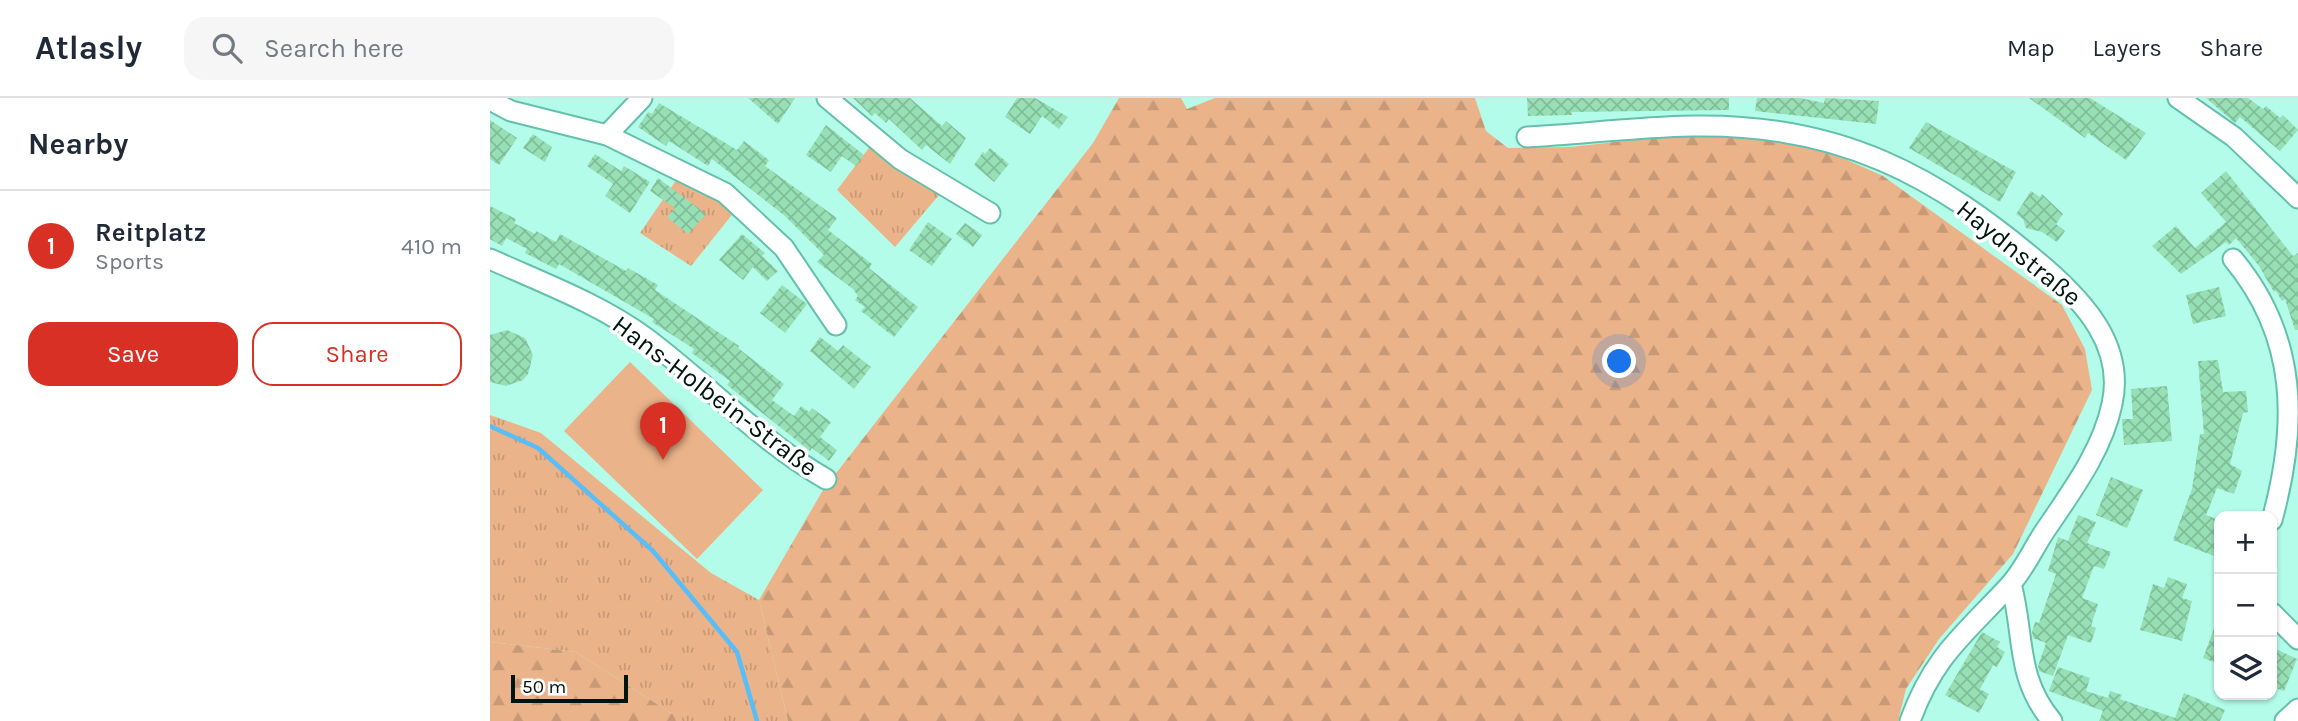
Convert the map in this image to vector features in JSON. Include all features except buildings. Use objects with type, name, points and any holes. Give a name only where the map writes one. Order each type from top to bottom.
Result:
[{"type":"street","points":[[607,135],[642,98]]},
{"type":"street","points":[[828,98],[900,159],[990,214]]},
{"type":"street","points":[[2178,98],[2234,137],[2298,198]]},
{"type":"street","points":[[490,100],[511,111],[607,135],[695,177],[740,204],[784,248],[836,325]]},
{"type":"street","name":"Haydnstraße","points":[[1527,137],[1690,126],[1773,130],[1823,140],[1906,170],[1990,224],[2071,290],[2089,310],[2107,345],[2115,385],[2112,405],[2089,463],[2011,584],[1953,642],[1918,699],[1910,721]]},
{"type":"street","name":"Hans-Holbein-Straße","points":[[490,259],[590,304],[646,338],[771,444],[826,479]]},
{"type":"street","points":[[2233,260],[2267,309],[2279,334],[2284,358],[2287,445],[2274,511]]},
{"type":"street","points":[[2011,584],[2026,675],[2032,691],[2052,721]]},
{"type":"street","points":[[2277,617],[2298,639]]},
{"type":"street","points":[[2285,721],[2298,709]]},
{"type":"green space","points":[[1119,98],[1181,98],[1187,109],[1215,98],[1475,98],[1486,131],[1508,148],[1570,147],[1705,132],[1809,143],[1883,176],[2062,305],[2085,349],[2092,390],[2013,554],[1939,639],[1906,689],[1898,721],[788,721],[759,600],[823,490],[1093,143]]},
{"type":"green space","points":[[871,145],[939,195],[895,247],[837,190]]},
{"type":"green space","points":[[679,176],[735,211],[691,266],[640,233]]},
{"type":"green space","points":[[630,362],[763,490],[697,559],[564,431]]},
{"type":"green space","points":[[490,415],[541,433],[711,573],[759,600],[788,721],[676,721],[674,715],[576,652],[490,642]]},
{"type":"green space","points":[[490,642],[576,652],[674,715],[676,721],[490,721]]},
{"type":"waterway","points":[[490,426],[538,448],[653,551],[737,652],[757,721]]},
{"type":"place","name":"Reitplatz","points":[[663,460]]}]
